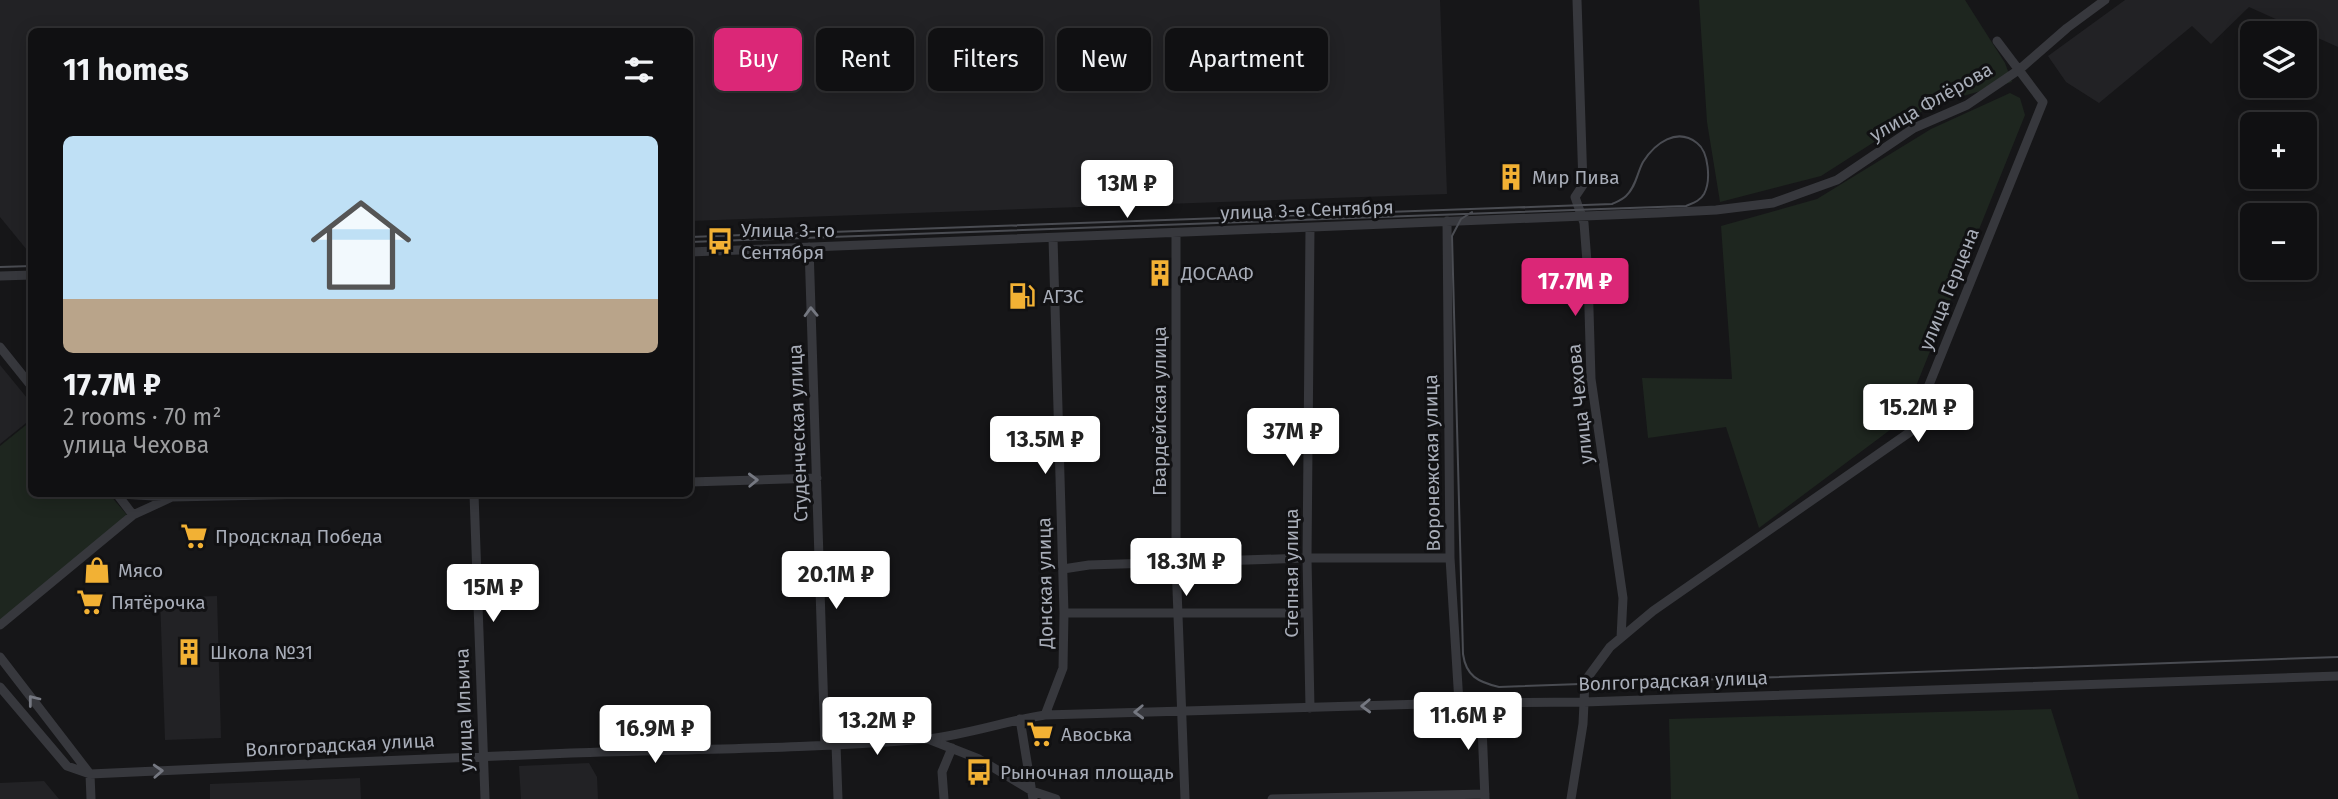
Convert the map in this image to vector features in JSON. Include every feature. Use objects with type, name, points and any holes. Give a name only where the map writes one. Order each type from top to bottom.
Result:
[{"type":"street","name":"улица Чехова","points":[[1577,0],[1583,185],[1575,197],[1584,223],[1591,379],[1623,598],[1621,638]]},
{"type":"street","name":"улица Флёрова","points":[[1716,211],[1773,204],[1837,180],[1914,128],[1967,105],[2020,69],[2067,28],[2105,0]]},
{"type":"street","name":"улица Герцена","points":[[1571,799],[1583,724],[1584,681],[1610,647],[1653,611],[1910,432],[2043,102],[1997,41]]},
{"type":"street","name":"улица 3-е Сентября","points":[[693,252],[1716,211]]},
{"type":"street","name":"Воронежская улица","points":[[1447,221],[1450,558],[1459,703]]},
{"type":"street","name":"Степная улица","points":[[1310,228],[1307,558],[1310,708]]},
{"type":"street","name":"Гвардейская улица","points":[[1176,233],[1177,563],[1185,799]]},
{"type":"street","name":"Донская улица","points":[[1045,715],[1063,668],[1064,613],[1053,238]]},
{"type":"street","name":"Студенческая улица","points":[[809,247],[825,745]]},
{"type":"street","points":[[0,276],[28,275]]},
{"type":"street","points":[[0,347],[28,382]]},
{"type":"street","points":[[693,482],[817,478]]},
{"type":"street","points":[[121,497],[133,515]]},
{"type":"street","points":[[159,497],[186,497]]},
{"type":"street","name":"улица Ильича","points":[[474,497],[485,799]]},
{"type":"street","points":[[0,625],[133,515],[172,498]]},
{"type":"street","points":[[1063,569],[1089,565],[1307,558],[1450,558]]},
{"type":"street","points":[[1064,613],[1308,613]]},
{"type":"street","points":[[0,657],[90,774],[91,799]]},
{"type":"street","points":[[13,673],[0,684],[67,766],[90,774]]},
{"type":"street","name":"Волгоградская улица","points":[[90,774],[484,756],[825,745],[973,732],[1045,715],[1584,702],[2338,676]]},
{"type":"street","points":[[1272,799],[1485,796],[1481,703]]},
{"type":"street","points":[[1020,719],[1032,795]]},
{"type":"street","points":[[48,746],[61,735]]},
{"type":"street","name":"Волгоградская улица","points":[[928,738],[994,767],[1032,795],[1056,799]]},
{"type":"street","points":[[836,744],[838,799]]},
{"type":"street","points":[[944,799],[942,772],[951,748]]},
{"type":"shaded area","points":[[0,0],[1440,0],[1447,194],[693,221],[693,28],[28,28],[27,250],[0,217]]},
{"type":"shaded area","points":[[1699,0],[1965,0],[2005,63],[2012,82],[1932,105],[1821,176],[1720,202],[1707,122]]},
{"type":"shaded area","points":[[2125,0],[2338,0],[2338,47],[2317,38],[2317,21],[2280,21],[2249,7],[2211,44],[2192,26],[2099,103],[2066,82],[2048,56]]},
{"type":"shaded area","points":[[2010,93],[2020,98],[2025,115],[1902,421],[1759,528],[1726,427],[1648,438],[1642,378],[1732,379],[1721,226],[1817,199],[1931,129]]},
{"type":"shaded area","points":[[0,365],[28,399],[28,421],[0,444]]},
{"type":"shaded area","points":[[28,423],[28,497],[112,497],[128,516],[0,621],[0,446]]},
{"type":"shaded area","points":[[217,596],[221,738],[165,740],[160,598]]},
{"type":"shaded area","points":[[2051,709],[2079,799],[1671,799],[1669,719]]},
{"type":"shaded area","points":[[589,763],[597,777],[598,799],[521,799],[519,766]]},
{"type":"shaded area","points":[[360,778],[361,799],[210,799],[210,784]]},
{"type":"shaded area","points":[[44,781],[59,799],[0,799],[0,783]]},
{"type":"tram line","points":[[693,237],[1612,204],[1623,199],[1629,192],[1643,162],[1654,149],[1674,137],[1689,138],[1697,143],[1704,153],[1708,167],[1708,182],[1704,194],[1686,206],[693,242]]},
{"type":"tram line","points":[[1472,212],[1461,219],[1452,236],[1463,654],[1470,673],[1479,680],[1499,687],[2338,657]]},
{"type":"tram line","points":[[0,267],[28,266]]},
{"type":"place","name":"Мир Пива","points":[[1511,177]]},
{"type":"place","name":"Улица 3-го Сентября","points":[[720,241]]},
{"type":"place","name":"ДОСААФ","points":[[1160,273]]},
{"type":"place","name":"АГЗС","points":[[1022,296]]},
{"type":"place","name":"Продсклад Победа","points":[[194,536]]},
{"type":"place","name":"Мясо","points":[[97,570]]},
{"type":"place","name":"Пятёрочка","points":[[90,602]]},
{"type":"place","name":"Школа №31","points":[[189,652]]},
{"type":"place","name":"Авоська","points":[[1040,734]]},
{"type":"place","name":"Рыночная площадь","points":[[979,772]]}]
